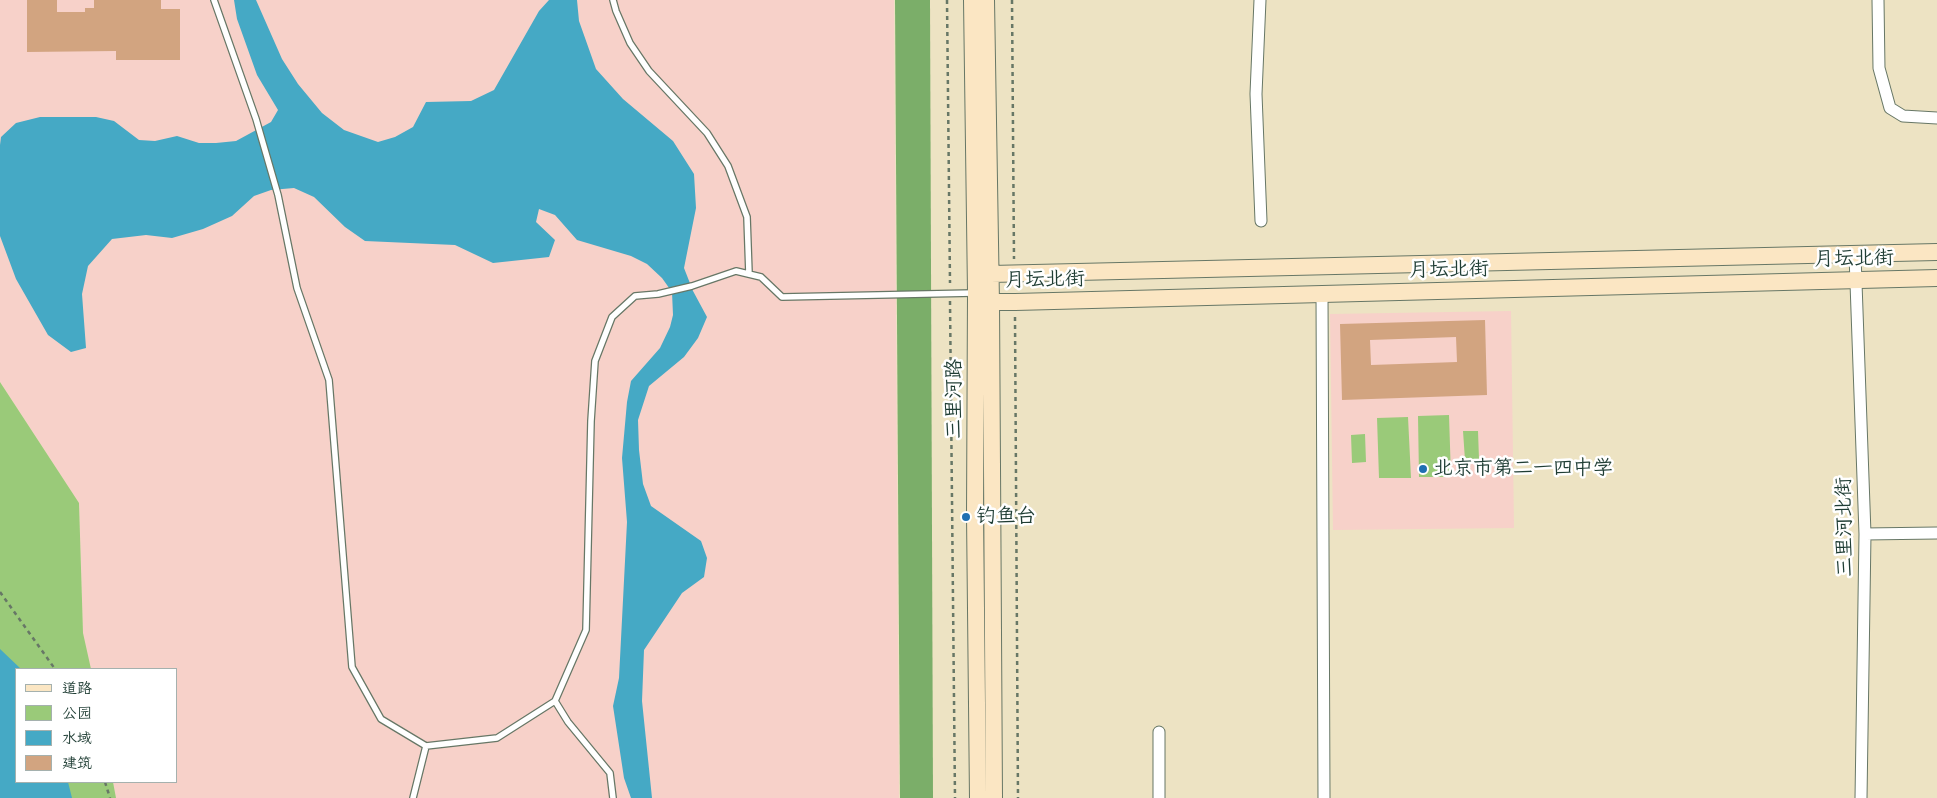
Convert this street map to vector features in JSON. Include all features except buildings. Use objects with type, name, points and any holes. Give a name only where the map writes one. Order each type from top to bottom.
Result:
[{"type":"main road","name":"三里河路","points":[[972,0],[976,293],[975,515],[978,798]]},
{"type":"main road","name":"三里河路","points":[[986,0],[991,274],[994,798]]},
{"type":"main road","name":"月坛北街","points":[[1937,252],[991,274],[976,293],[991,302],[1015,302],[1937,278]]},
{"type":"street","points":[[1260,0],[1256,94],[1261,221]]},
{"type":"street","points":[[1878,0],[1879,68],[1890,108],[1903,116],[1937,118]]},
{"type":"street","name":"三里河北街","points":[[1855,255],[1865,534],[1861,798]]},
{"type":"street","points":[[1322,294],[1324,798]]},
{"type":"street","points":[[1865,534],[1937,533]]},
{"type":"street","points":[[1159,732],[1159,798]]},
{"type":"lane","points":[[214,0],[256,119],[278,195],[297,288],[329,380],[352,667],[381,719],[426,746],[497,738],[555,701],[586,630],[591,420],[595,361],[612,317],[635,296],[658,294],[692,286],[736,271],[761,277],[782,297],[976,293]]},
{"type":"lane","points":[[613,0],[630,43],[649,71],[707,133],[728,166],[747,217],[749,274]]},
{"type":"lane","points":[[555,701],[568,722],[610,773],[613,798]]},
{"type":"lane","points":[[413,798],[426,746]]},
{"type":"path","name":"三里河路","points":[[947,0],[955,798]]},
{"type":"path","points":[[1012,0],[1014,274]]},
{"type":"path","points":[[1015,302],[1018,798]]},
{"type":"path","points":[[0,592],[54,668]]},
{"type":"path","points":[[105,783],[110,798]]},
{"type":"shaded area","points":[[0,0],[894,0],[899,798],[116,798],[113,783],[178,783],[178,668],[91,668],[83,633],[79,503],[0,382]]},
{"type":"shaded area","name":"北京市第二一四中学","points":[[1511,311],[1514,528],[1333,530],[1330,314]]},
{"type":"green space","points":[[895,0],[930,0],[933,798],[900,798]]},
{"type":"green space","points":[[0,382],[79,503],[83,633],[91,668],[15,668],[15,783],[113,783],[116,798],[0,798]]},
{"type":"green space","points":[[1449,415],[1451,477],[1419,477],[1418,416]]},
{"type":"green space","points":[[1408,417],[1411,478],[1379,478],[1377,418]]},
{"type":"green space","points":[[1463,431],[1478,431],[1479,459],[1465,460]]},
{"type":"green space","points":[[1365,434],[1366,462],[1352,463],[1351,435]]},
{"type":"water","points":[[234,0],[256,0],[282,59],[298,84],[322,113],[344,130],[378,142],[395,137],[413,127],[426,102],[471,101],[494,90],[539,11],[549,0],[577,0],[579,21],[596,69],[623,99],[673,141],[694,174],[696,208],[684,268],[693,291],[707,317],[698,338],[684,357],[649,386],[638,420],[643,484],[651,506],[701,541],[707,558],[704,577],[682,593],[644,650],[642,701],[652,798],[631,798],[624,778],[613,706],[619,678],[627,522],[622,458],[627,402],[631,381],[660,348],[670,327],[673,315],[672,292],[662,278],[647,264],[631,256],[577,240],[555,215],[539,209],[536,222],[555,240],[549,257],[493,263],[455,245],[365,241],[345,227],[314,197],[294,188],[271,190],[254,196],[232,216],[203,229],[172,238],[146,235],[112,239],[88,266],[82,294],[86,348],[71,352],[48,335],[16,279],[0,236],[0,145],[1,137],[16,123],[40,117],[96,117],[114,121],[139,140],[155,141],[177,136],[199,143],[216,143],[236,141],[271,122],[278,110],[257,75],[237,19]]},
{"type":"water","points":[[0,649],[20,668],[15,668],[15,783],[68,783],[72,798],[0,798]]},
{"type":"place","name":"北京市第二一四中学","points":[[1423,469]]},
{"type":"place","name":"钓鱼台","points":[[966,517]]}]
